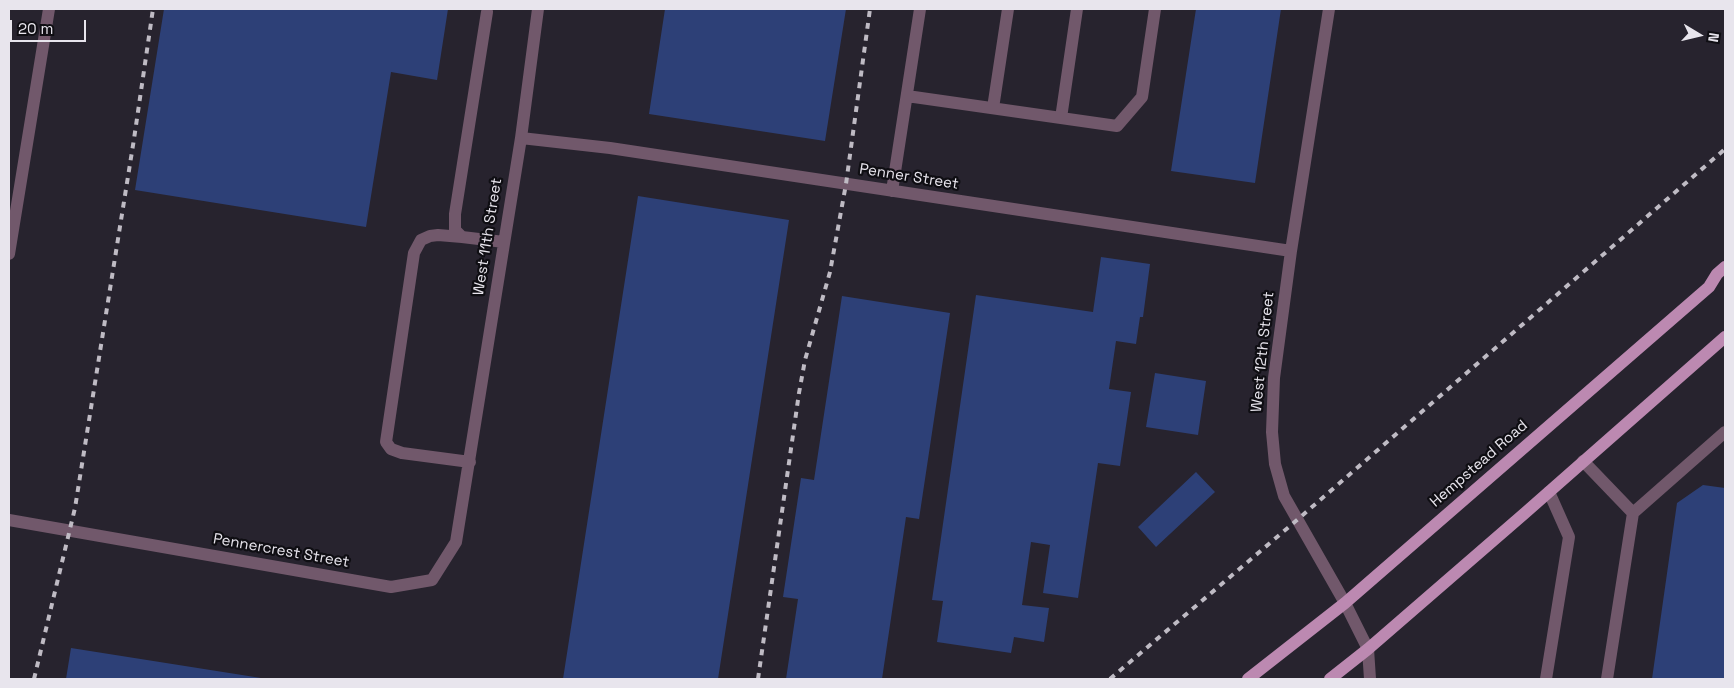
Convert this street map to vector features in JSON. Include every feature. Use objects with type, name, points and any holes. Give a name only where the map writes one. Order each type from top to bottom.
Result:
[{"type":"main road","name":"Hempstead Road","points":[[1248,679],[1344,603],[1709,287],[1717,274],[1725,267]]},
{"type":"main road","points":[[1330,679],[1368,649],[1549,492],[1725,336]]},
{"type":"street","points":[[9,254],[49,9]]},
{"type":"street","name":"West 11th Street","points":[[469,466],[521,138],[538,9]]},
{"type":"street","points":[[892,191],[920,9]]},
{"type":"street","points":[[993,108],[1008,9]]},
{"type":"street","points":[[1061,118],[1077,9]]},
{"type":"street","points":[[907,96],[1117,126],[1142,97],[1155,9]]},
{"type":"street","name":"West 12th Street","points":[[1329,9],[1291,251],[1274,378],[1272,432],[1275,464],[1284,496],[1368,649],[1370,679]]},
{"type":"street","points":[[462,237],[455,230],[455,214],[488,12]]},
{"type":"street","name":"Penner Street","points":[[521,138],[610,148],[1291,251]]},
{"type":"street","points":[[469,466],[402,453],[391,449],[386,442],[414,253],[421,240],[438,235],[504,242]]},
{"type":"street","points":[[1607,679],[1633,513],[1725,432]]},
{"type":"street","points":[[1583,461],[1633,513]]},
{"type":"street","name":"Pennercrest Street","points":[[9,520],[391,587],[432,580],[456,542],[469,466]]},
{"type":"street","points":[[1546,679],[1570,537],[1549,492]]},
{"type":"building","points":[[164,9],[448,9],[437,80],[391,72],[366,227],[135,190]]},
{"type":"building","points":[[665,9],[846,9],[825,141],[649,114]]},
{"type":"building","points":[[1196,9],[1281,9],[1255,183],[1171,171]]},
{"type":"building","points":[[638,196],[789,220],[718,679],[563,679]]},
{"type":"building","points":[[1101,257],[1150,264],[1143,317],[1140,317],[1136,344],[1116,341],[1109,389],[1131,392],[1120,466],[1098,463],[1078,598],[1043,593],[1050,545],[1031,542],[1022,605],[1049,608],[1044,642],[1014,637],[1011,653],[937,642],[943,601],[932,600],[976,295],[1093,312]]},
{"type":"building","points":[[842,296],[950,313],[919,519],[906,517],[882,679],[786,679],[798,599],[783,597],[801,478],[814,480]]},
{"type":"building","points":[[1155,373],[1206,381],[1198,435],[1146,427]]},
{"type":"building","points":[[1196,472],[1215,492],[1156,547],[1138,527]]},
{"type":"building","points":[[1703,485],[1725,488],[1725,679],[1652,679],[1677,503]]},
{"type":"building","points":[[71,648],[261,678],[261,679],[66,679]]},
{"type":"railway","points":[[34,679],[75,508],[153,9]]},
{"type":"railway","points":[[758,679],[799,393],[805,360],[830,272],[846,184],[870,9]]},
{"type":"railway","points":[[1110,679],[1297,520],[1725,149]]}]
